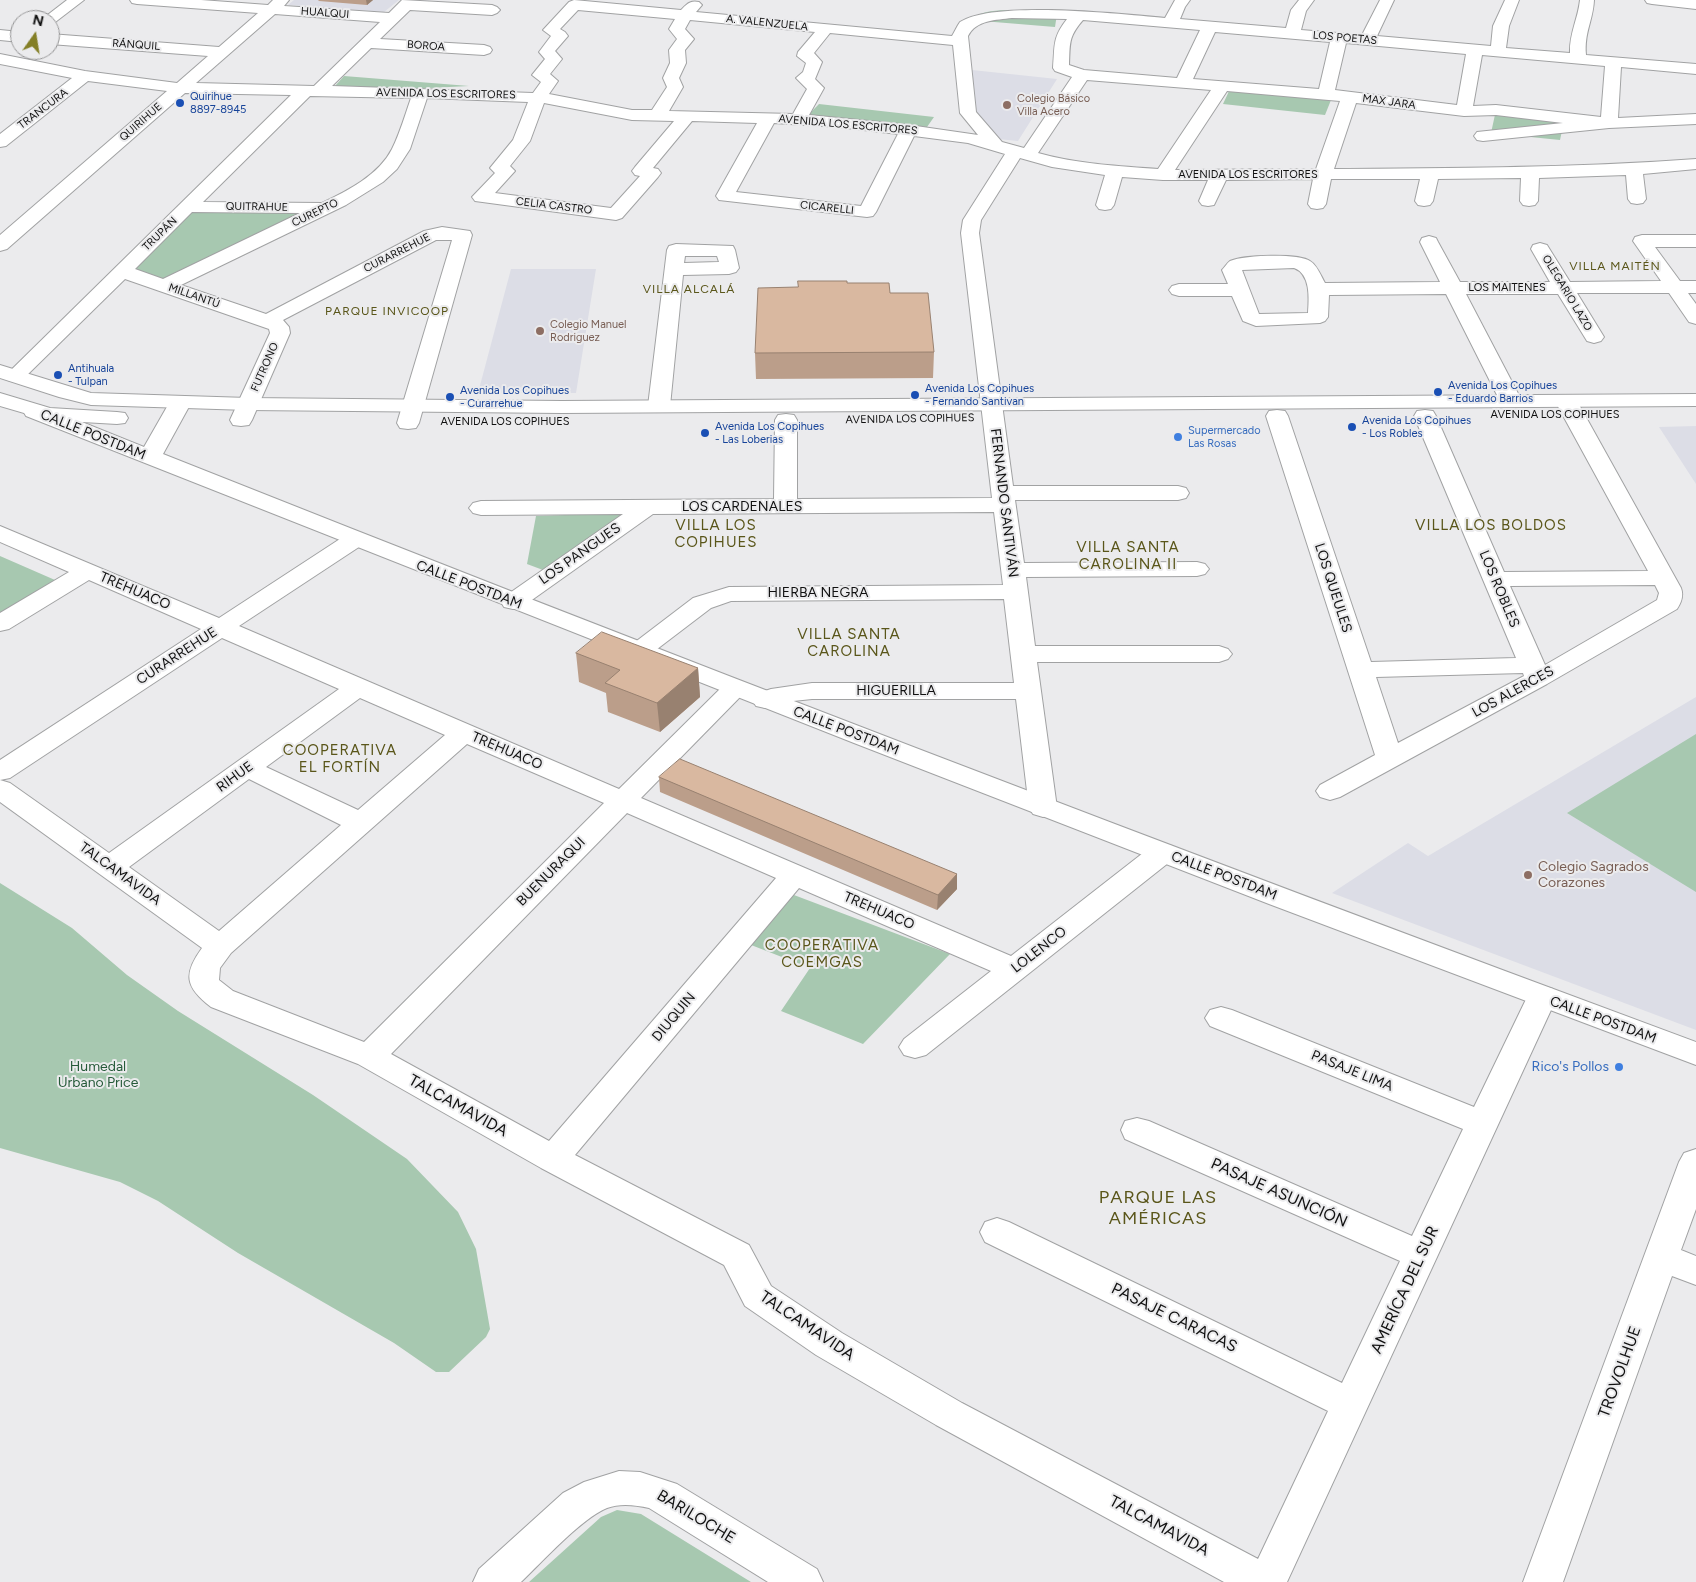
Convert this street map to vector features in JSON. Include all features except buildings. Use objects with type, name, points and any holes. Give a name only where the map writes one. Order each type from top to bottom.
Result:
[{"type":"street","points":[[60,12],[77,0]]},
{"type":"street","name":"HUALQUI","points":[[137,0],[277,5],[392,18]]},
{"type":"street","points":[[657,116],[675,87],[671,82],[671,74],[678,63],[675,54],[686,39],[677,29],[685,15],[698,0]]},
{"type":"street","points":[[1082,75],[1061,68],[1060,45],[1067,28],[1103,0]]},
{"type":"street","points":[[1170,23],[1178,5],[1183,0]]},
{"type":"street","points":[[1292,34],[1299,10],[1307,0]]},
{"type":"street","points":[[1368,40],[1373,22],[1379,17],[1381,9],[1387,0]]},
{"type":"street","points":[[1498,52],[1502,26],[1512,0]]},
{"type":"street","points":[[1578,59],[1577,39],[1580,34],[1581,23],[1586,15],[1587,0]]},
{"type":"street","points":[[1652,0],[1696,4]]},
{"type":"street","points":[[408,2],[492,10]]},
{"type":"street","name":"TRUPÁN","points":[[7,373],[121,271],[311,92],[367,43],[408,2]]},
{"type":"street","points":[[979,2],[993,15]]},
{"type":"street","name":"QUIRIHUE","points":[[0,245],[277,5]]},
{"type":"street","name":"A. VALENZUELA","points":[[538,97],[550,81],[540,75],[554,58],[547,52],[560,36],[560,34],[551,30],[574,5],[961,41]]},
{"type":"street","name":"LOS POETAS","points":[[974,20],[993,15],[1019,13],[1086,15],[1696,69]]},
{"type":"street","points":[[995,144],[968,113],[961,41],[962,28],[974,20],[1067,28]]},
{"type":"street","points":[[1183,82],[1210,26]]},
{"type":"street","points":[[798,119],[816,88],[804,78],[810,75],[814,62],[805,56],[806,52],[826,29]]},
{"type":"street","points":[[1326,94],[1339,38]]},
{"type":"street","name":"RÁNQUIL","points":[[60,40],[223,52]]},
{"type":"street","name":"BOROA","points":[[367,43],[484,50]]},
{"type":"street","points":[[1464,111],[1474,50]]},
{"type":"street","name":"AVENIDA LOS ESCRITORES","points":[[0,59],[85,76],[181,88],[538,97],[619,113],[657,116],[798,119],[917,130],[995,144],[1052,162],[1115,171],[1163,175],[1323,176],[1530,173],[1634,169],[1696,164]]},
{"type":"street","points":[[1483,136],[1609,123],[1613,62]]},
{"type":"street","points":[[0,69],[22,64]]},
{"type":"street","name":"MAX JARA","points":[[1082,75],[1326,94],[1464,111],[1496,110],[1609,123],[1696,119]]},
{"type":"street","name":"FERNANDO SANTIVÁN","points":[[1044,808],[970,233],[972,220],[976,214],[1082,75]]},
{"type":"street","name":"TRANCURA","points":[[0,142],[85,76]]},
{"type":"street","points":[[1163,175],[1223,85]]},
{"type":"street","name":"CUREPTO","points":[[163,286],[326,208],[368,185],[391,165],[401,149],[421,93]]},
{"type":"street","name":"CELIA CASTRO","points":[[538,97],[521,141],[498,168],[506,171],[482,197],[616,214],[652,173],[641,171],[687,116]]},
{"type":"street","points":[[1317,204],[1323,176],[1350,97]]},
{"type":"street","points":[[1480,174],[1483,136],[1490,111]]},
{"type":"street","points":[[917,130],[955,125],[968,113]]},
{"type":"street","name":"CICARELLI","points":[[768,118],[725,196],[867,212],[917,130]]},
{"type":"street","points":[[0,119],[22,125]]},
{"type":"street","points":[[1634,169],[1637,199]]},
{"type":"street","points":[[1105,205],[1115,171]]},
{"type":"street","points":[[1528,201],[1530,173]]},
{"type":"street","points":[[1424,201],[1430,174]]},
{"type":"street","points":[[1208,201],[1219,176]]},
{"type":"street","name":"QUITRAHUE","points":[[188,206],[326,208]]},
{"type":"street","name":"CURARREHUE","points":[[267,320],[431,235],[461,234],[463,236],[411,414]]},
{"type":"street","points":[[1696,240],[1642,241],[1696,318]]},
{"type":"street","points":[[1429,242],[1511,401]]},
{"type":"street","name":"OLEGARIO LAZO","points":[[1540,249],[1594,337]]},
{"type":"street","points":[[1244,263],[1301,263],[1306,266],[1319,289],[1318,317],[1313,320],[1256,320],[1250,317],[1232,270],[1235,266],[1244,263]]},
{"type":"street","points":[[659,406],[674,269]]},
{"type":"street","name":"MILLANTÚ","points":[[121,271],[267,320]]},
{"type":"street","name":"LOS MAITENES","points":[[1319,289],[1696,287]]},
{"type":"street","points":[[1179,290],[1240,290]]},
{"type":"street","name":"FUTRONO","points":[[245,412],[280,333],[279,327],[267,320]]},
{"type":"street","name":"CALLE POSTDAM","points":[[7,373],[66,394],[91,400],[175,411]]},
{"type":"street","name":"CALLE POSTDAM","points":[[0,399],[150,457],[354,540],[1044,808],[1696,1054]]},
{"type":"street","name":"AVENIDA LOS COPIHUES","points":[[411,414],[659,406],[1277,416],[1425,416],[1696,400]]},
{"type":"street","name":"AVENIDA LOS COPIHUES","points":[[34,411],[73,417],[175,411],[786,420],[992,411],[1511,401],[1570,408],[1696,414]]},
{"type":"street","name":"LOS ALERCES","points":[[1330,791],[1390,759],[1535,672],[1664,608],[1671,599],[1671,594],[1663,578],[1570,408]]},
{"type":"street","points":[[150,457],[175,411]]},
{"type":"street","name":"LOS QUEULES","points":[[1277,416],[1390,759]]},
{"type":"street","name":"LOS ROBLES","points":[[1425,416],[1535,672]]},
{"type":"street","points":[[785,506],[786,420]]},
{"type":"street","name":"LOS CARDENALES","points":[[481,508],[785,506],[1178,493]]},
{"type":"street","name":"LOS PANGUES","points":[[513,602],[648,507]]},
{"type":"street","name":"TREHUACO","points":[[0,533],[1014,969]]},
{"type":"street","name":"CURARREHUE","points":[[0,772],[354,540]]},
{"type":"street","name":"HIERBA NEGRA","points":[[639,651],[702,603],[729,594],[1014,581],[1197,569]]},
{"type":"street","points":[[0,624],[87,571]]},
{"type":"street","points":[[1495,579],[1663,578]]},
{"type":"street","points":[[1023,654],[1218,654]]},
{"type":"street","name":"LOS ALERCES","points":[[1361,670],[1535,672]]},
{"type":"street","name":"RIHUE","points":[[111,866],[358,687]]},
{"type":"street","name":"BUENURAQUI","points":[[369,1056],[735,688]]},
{"type":"street","name":"HIGUERILLA","points":[[765,700],[780,695],[812,691],[1028,692]]},
{"type":"street","points":[[220,946],[464,732]]},
{"type":"street","points":[[248,768],[361,823]]},
{"type":"street","name":"TALCAMAVIDA","points":[[0,789],[111,866],[220,946],[207,961],[202,979],[212,992],[222,999],[369,1056],[553,1159],[737,1255],[758,1296],[829,1344],[949,1414],[1262,1582]]},
{"type":"street","name":"LOLENCO","points":[[915,1047],[1162,853]]},
{"type":"street","name":"DIUQUIN","points":[[553,1159],[795,874]]},
{"type":"street","name":"AMERÍCA DEL SUR","points":[[1267,1582],[1542,997]]},
{"type":"street","name":"PASAJE LIMA","points":[[1221,1018],[1483,1124]]},
{"type":"street","name":"PASAJE ASUNCIÓN","points":[[1137,1130],[1421,1255]]},
{"type":"street","name":"TROVOLHUE","points":[[1543,1582],[1696,1162]]},
{"type":"street","name":"PASAJE CARACAS","points":[[997,1232],[1351,1405]]},
{"type":"street","points":[[1661,1257],[1696,1271]]},
{"type":"street","name":"BARILOCHE","points":[[493,1582],[577,1505],[590,1496],[605,1490],[636,1487],[663,1496],[803,1582]]},
{"type":"shaded area","points":[[294,0],[399,0],[384,12],[288,5]]},
{"type":"shaded area","name":"Colegio Básico Villa Acero","points":[[972,70],[1057,79],[1018,141],[988,138],[976,115]]},
{"type":"shaded area","name":"Colegio Manuel Rodriguez","points":[[511,269],[596,269],[576,393],[478,393]]},
{"type":"shaded area","points":[[1696,426],[1696,484],[1659,427]]},
{"type":"shaded area","name":"Colegio Sagrados Corazones","points":[[1696,697],[1696,1030],[1332,893],[1408,843],[1428,856]]},
{"type":"green space","points":[[1003,10],[1057,14],[1055,27],[970,20],[981,13]]},
{"type":"green space","points":[[344,76],[469,86],[410,89],[335,86]]},
{"type":"green space","points":[[1230,89],[1331,100],[1325,115],[1223,104]]},
{"type":"green space","points":[[819,104],[934,117],[927,127],[808,115]]},
{"type":"green space","points":[[1496,110],[1565,117],[1560,140],[1491,133]]},
{"type":"green space","points":[[194,210],[304,213],[170,278],[161,278],[135,269]]},
{"type":"green space","points":[[622,513],[623,519],[543,570],[527,564],[536,516]]},
{"type":"green space","points":[[0,556],[55,580],[55,581],[0,616]]},
{"type":"green space","points":[[1696,734],[1696,892],[1567,813]]},
{"type":"green space","name":"Humedal Urbano Price","points":[[0,883],[72,928],[127,975],[178,1011],[313,1095],[407,1159],[458,1212],[476,1249],[490,1329],[486,1337],[449,1372],[436,1372],[394,1343],[238,1253],[158,1201],[120,1182],[0,1148]]},
{"type":"green space","points":[[786,892],[950,954],[863,1044],[781,1011],[810,968],[746,943]]},
{"type":"green space","points":[[617,1510],[641,1514],[751,1582],[529,1582],[601,1517]]},
{"type":"place","name":"Quirihue 8897-8945","points":[[180,103]]},
{"type":"place","name":"Colegio Básico Villa Acero","points":[[1007,105]]},
{"type":"place","name":"Colegio Manuel Rodriguez","points":[[540,331]]},
{"type":"place","name":"Antihuala - Tulpan","points":[[58,375]]},
{"type":"place","name":"Avenida Los Copihues - Eduardo Barrios","points":[[1438,392]]},
{"type":"place","name":"Avenida Los Copihues - Fernando Santivan","points":[[915,395]]},
{"type":"place","name":"Avenida Los Copihues - Curarrehue","points":[[450,397]]},
{"type":"place","name":"Avenida Los Copihues - Los Robles","points":[[1352,427]]},
{"type":"place","name":"Avenida Los Copihues - Las Loberias","points":[[705,433]]},
{"type":"place","name":"Supermercado Las Rosas","points":[[1178,437]]},
{"type":"place","name":"Colegio Sagrados Corazones","points":[[1528,875]]},
{"type":"place","name":"Rico's Pollos","points":[[1619,1067]]},
{"type":"district","name":"VILLA MAITÉN","points":[[1615,266]]},
{"type":"district","name":"VILLA ALCALÁ","points":[[689,289]]},
{"type":"district","name":"PARQUE INVICOOP","points":[[387,311]]},
{"type":"district","name":"VILLA LOS BOLDOS","points":[[1491,526]]},
{"type":"district","name":"VILLA LOS COPIHUES","points":[[716,534]]},
{"type":"district","name":"VILLA SANTA CAROLINA II","points":[[1128,556]]},
{"type":"district","name":"VILLA SANTA CAROLINA","points":[[849,644]]},
{"type":"district","name":"COOPERATIVA EL FORTÍN","points":[[340,760]]},
{"type":"district","name":"COOPERATIVA COEMGAS","points":[[822,954]]},
{"type":"district","name":"PARQUE LAS AMÉRICAS","points":[[1158,1208]]}]
